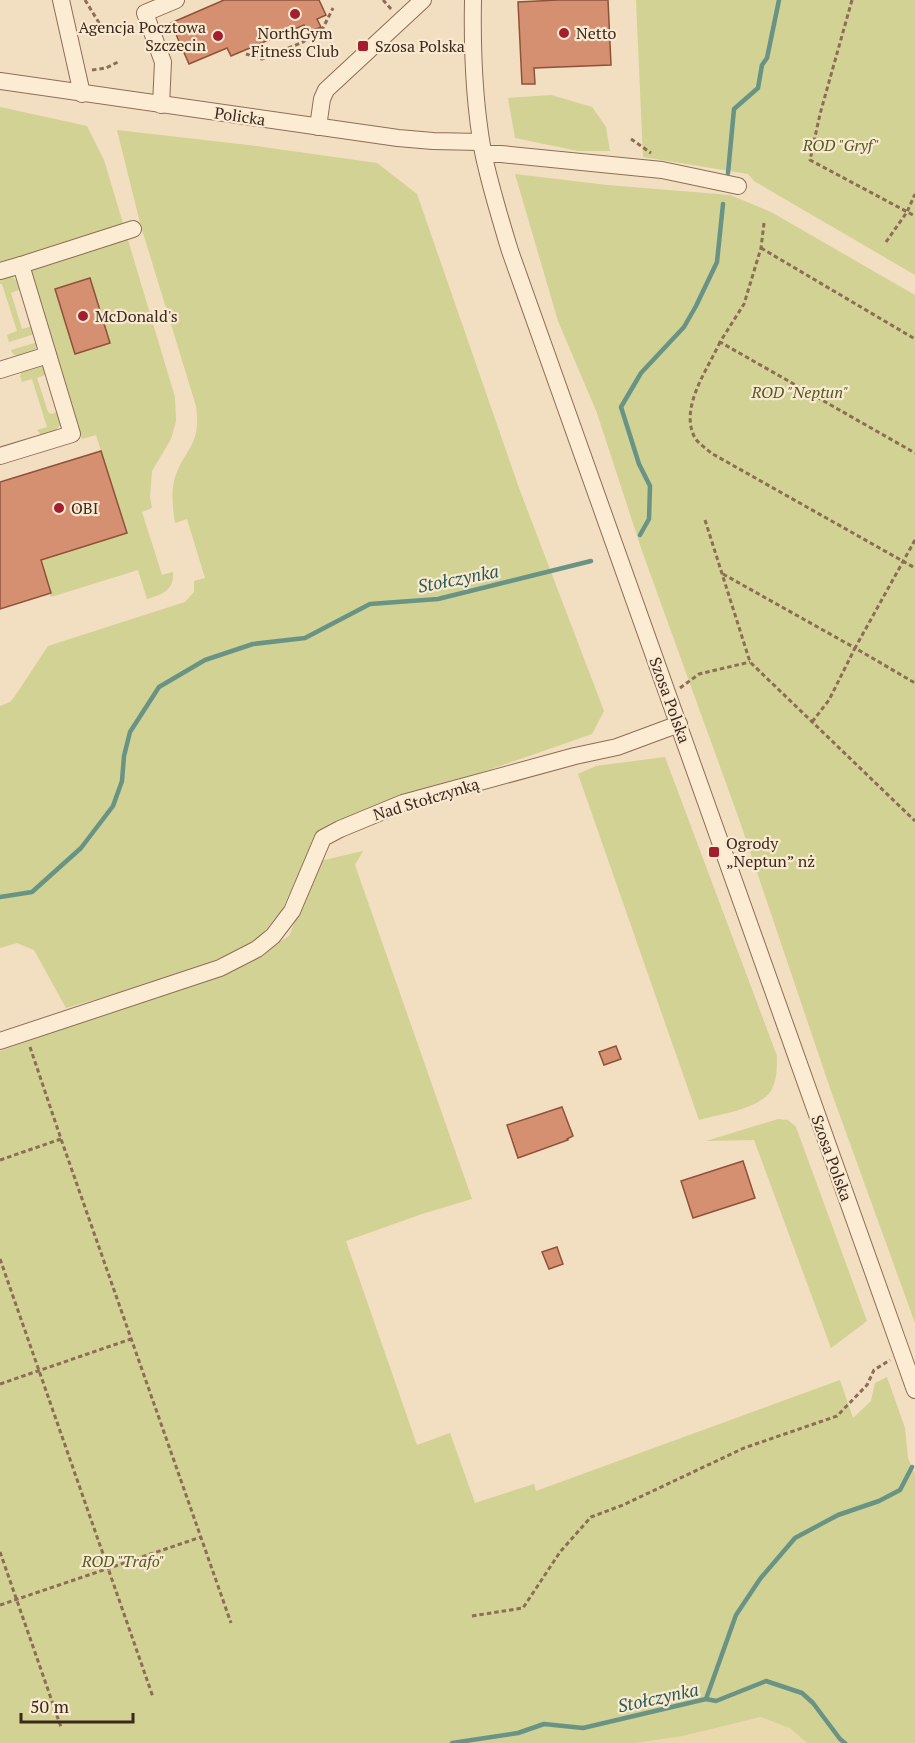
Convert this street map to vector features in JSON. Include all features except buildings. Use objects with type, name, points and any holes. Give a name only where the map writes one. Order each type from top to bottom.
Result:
[{"type":"street","points":[[61,0],[82,94]]},
{"type":"street","points":[[160,105],[163,62],[145,13],[176,0]]},
{"type":"street","points":[[318,127],[322,99],[329,87],[423,0]]},
{"type":"street","name":"Szosa Polska","points":[[473,0],[475,83],[483,148],[497,208],[516,269],[915,1390]]},
{"type":"street","name":"Policka","points":[[0,81],[318,127],[483,148],[501,154],[662,170],[738,186]]},
{"type":"street","points":[[0,271],[133,230]]},
{"type":"street","points":[[0,456],[72,434],[21,265]]},
{"type":"street","points":[[0,370],[48,356]]},
{"type":"street","name":"Nad Stołczynką","points":[[0,1041],[220,968],[257,949],[273,936],[292,911],[323,838],[340,829],[403,803],[575,756],[617,747],[679,724]]},
{"type":"path","points":[[85,0],[100,26],[113,32]]},
{"type":"path","points":[[852,0],[820,114],[810,160],[915,216]]},
{"type":"path","points":[[246,54],[262,59],[303,42],[324,28],[333,9]]},
{"type":"path","points":[[77,72],[106,68],[118,62]]},
{"type":"path","points":[[886,242],[907,212],[915,194]]},
{"type":"path","points":[[764,223],[760,248],[744,304],[720,342],[693,400],[690,422],[694,438],[711,453],[915,568]]},
{"type":"path","points":[[760,248],[915,339]]},
{"type":"path","points":[[720,342],[915,453]]},
{"type":"path","points":[[705,520],[750,662],[915,821]]},
{"type":"path","points":[[811,722],[829,700],[915,540]]},
{"type":"path","points":[[722,574],[915,683]]},
{"type":"path","points":[[677,691],[699,674],[750,662]]},
{"type":"path","points":[[28,1041],[231,1623]]},
{"type":"path","points":[[0,1160],[61,1139]]},
{"type":"path","points":[[0,1259],[153,1697]]},
{"type":"path","points":[[0,1384],[131,1339]]},
{"type":"path","points":[[472,1616],[523,1608],[560,1552],[591,1516],[622,1505],[744,1448],[837,1416],[867,1385],[874,1370],[902,1353]]},
{"type":"path","points":[[0,1605],[201,1537]]},
{"type":"path","points":[[0,1552],[61,1727]]},
{"type":"shaded area","points":[[762,1717],[790,1728],[807,1743],[635,1743],[683,1736]]},
{"type":"green space","name":"ROD \"Gryf\"","points":[[636,0],[915,0],[915,275],[754,181],[748,174],[643,157]]},
{"type":"green space","points":[[551,95],[592,107],[606,127],[610,151],[578,151],[515,138],[508,98]]},
{"type":"green space","points":[[0,107],[87,126],[104,160],[175,397],[176,421],[171,439],[152,471],[150,497],[152,508],[142,512],[162,575],[173,572],[173,578],[166,591],[147,599],[138,570],[51,597],[41,560],[127,533],[96,435],[82,439],[25,255],[0,263]]},
{"type":"green space","points":[[117,130],[377,163],[417,194],[519,488],[604,711],[592,734],[331,825],[315,836],[283,908],[256,942],[183,974],[66,1008],[34,950],[17,943],[0,948],[0,706],[10,702],[15,696],[48,646],[185,602],[194,592],[194,581],[205,578],[187,519],[175,523],[173,502],[174,481],[191,447],[196,431],[196,406],[140,223]]},
{"type":"green space","name":"ROD \"Neptun\"","points":[[515,174],[607,185],[730,195],[771,212],[915,295],[915,1323],[831,1091],[739,819],[642,551],[597,413],[558,321]]},
{"type":"green space","points":[[11,276],[21,289],[11,293],[22,329],[33,326],[35,334],[9,342],[7,335],[17,331],[2,284],[0,284],[0,277]]},
{"type":"green space","points":[[38,342],[35,351],[20,357],[13,354],[11,350]]},
{"type":"green space","points":[[42,364],[48,374],[37,378],[48,412],[52,414],[59,411],[61,424],[55,431],[41,435],[37,430],[47,427],[32,379],[22,382],[20,376],[23,370]]},
{"type":"green space","points":[[665,757],[777,1056],[775,1081],[767,1096],[739,1110],[699,1120],[578,774],[596,766]]},
{"type":"green space","name":"ROD \"Trafo\"","points":[[363,851],[355,865],[472,1199],[346,1241],[417,1445],[450,1433],[475,1503],[534,1484],[536,1491],[840,1380],[853,1418],[871,1401],[875,1383],[887,1377],[905,1428],[908,1458],[915,1474],[915,1743],[807,1743],[790,1728],[761,1717],[683,1736],[635,1743],[0,1743],[0,1051],[167,993],[251,960],[289,936],[320,861]]},
{"type":"green space","points":[[778,1119],[788,1120],[796,1127],[867,1321],[831,1348],[754,1140],[706,1141]]},
{"type":"waterway","name":"Stołczynka","points":[[728,173],[734,109],[758,88],[779,0]]},
{"type":"waterway","name":"Stołczynka","points":[[640,535],[649,519],[650,486],[639,464],[621,407],[641,373],[684,327],[696,306],[717,262],[723,204]]},
{"type":"waterway","name":"Stołczynka","points":[[0,897],[32,892],[81,848],[113,806],[122,781],[124,756],[130,732],[159,687],[205,660],[253,644],[305,638],[370,604],[438,599],[591,561]]},
{"type":"waterway","points":[[706,1699],[736,1615],[760,1579],[795,1538],[838,1515],[879,1501],[900,1490],[912,1467]]},
{"type":"waterway","name":"Stołczynka","points":[[452,1743],[518,1733],[544,1724],[583,1728],[706,1699],[716,1701],[766,1681],[802,1693],[813,1703],[845,1743]]},
{"type":"place","name":"NorthGym Fitness Club","points":[[295,14]]},
{"type":"place","name":"Netto","points":[[564,33]]},
{"type":"place","name":"Agencja Pocztowa Szczecin","points":[[218,36]]},
{"type":"place","name":"Szosa Polska","points":[[363,46]]},
{"type":"place","name":"McDonald's","points":[[83,316]]},
{"type":"place","name":"OBI","points":[[59,508]]},
{"type":"place","name":"Ogrody „Neptun” nż","points":[[714,852]]}]
